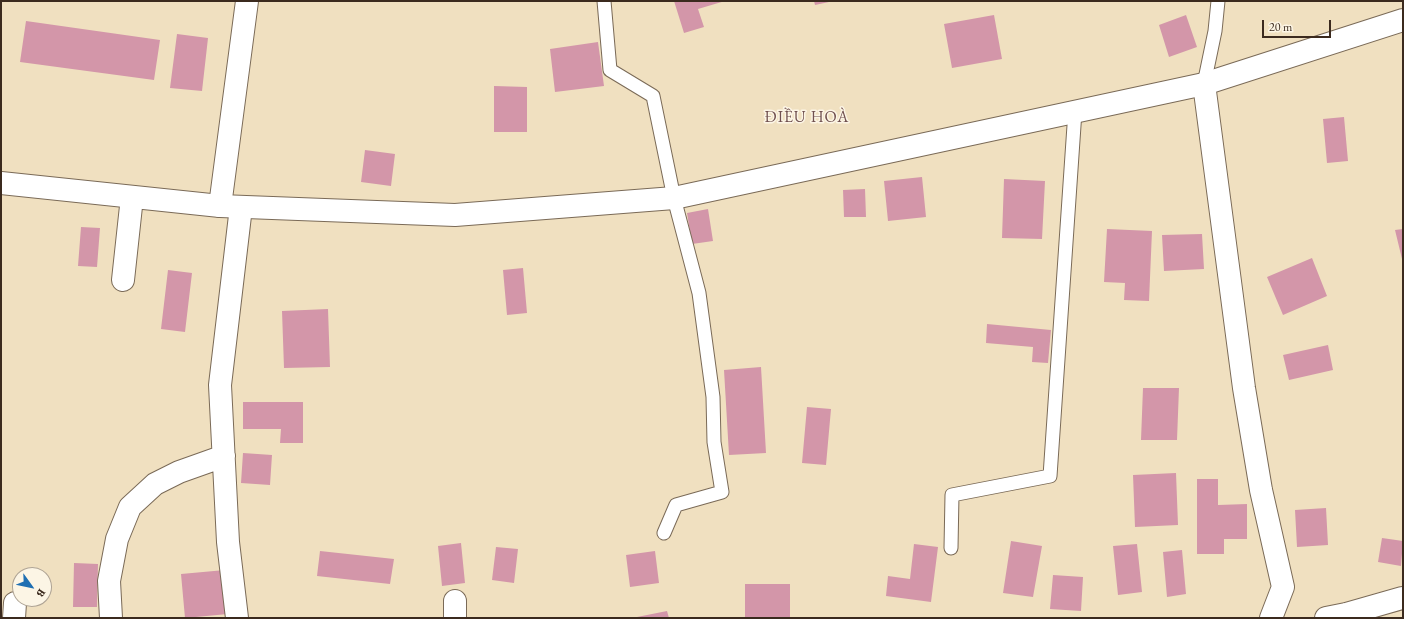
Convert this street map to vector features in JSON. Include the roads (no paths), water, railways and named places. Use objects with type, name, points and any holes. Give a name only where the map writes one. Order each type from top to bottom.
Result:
[{"type":"street","points":[[220,206],[247,1]]},
{"type":"street","points":[[1,183],[220,206],[455,215],[674,198],[1204,84],[1403,20]]},
{"type":"street","points":[[1204,84],[1244,388],[1261,490],[1283,586],[1271,618]]},
{"type":"street","points":[[123,280],[132,197]]},
{"type":"street","points":[[237,618],[228,542],[220,385],[241,207]]},
{"type":"street","points":[[111,618],[109,581],[117,539],[130,507],[154,484],[179,472],[224,456]]},
{"type":"street","points":[[1326,618],[1346,614],[1402,598]]},
{"type":"lane","points":[[604,1],[610,70],[653,96],[674,198],[699,293],[713,397],[714,442],[722,492],[676,505],[664,532]]},
{"type":"lane","points":[[1204,84],[1215,31],[1218,1]]},
{"type":"lane","points":[[952,548],[952,495],[1050,476],[1075,111]]},
{"type":"district","name":"ĐIỀU HOÀ","points":[[807,118]]}]
